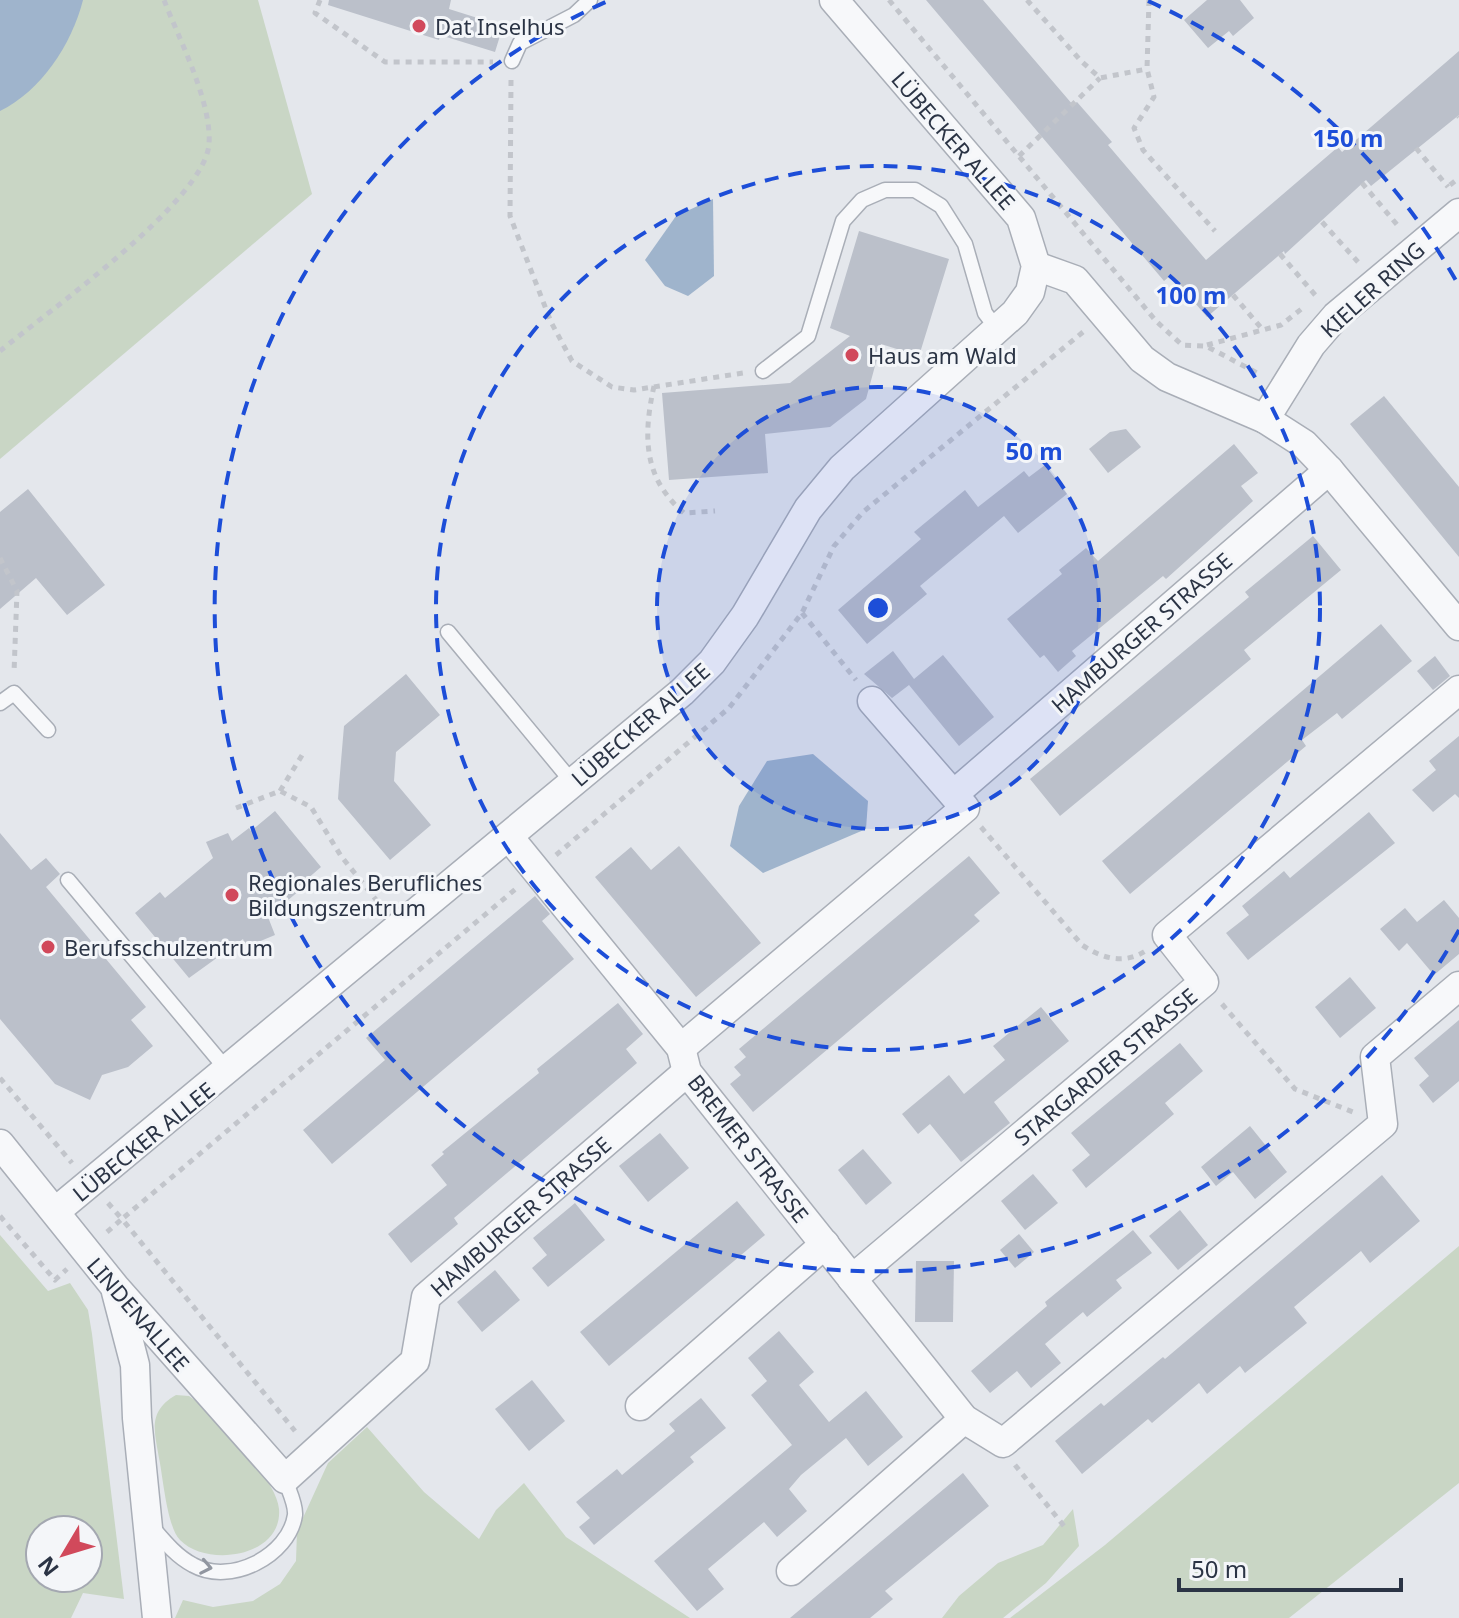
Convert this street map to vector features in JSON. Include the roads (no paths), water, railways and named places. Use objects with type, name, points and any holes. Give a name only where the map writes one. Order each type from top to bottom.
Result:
[{"type":"street","name":"LÜBECKER ALLEE","points":[[56,1211],[682,692],[712,662],[745,616],[808,509],[842,468],[998,330],[1030,292],[1036,266],[1021,218],[834,0]]},
{"type":"street","name":"KIELER RING","points":[[1265,419],[1311,345],[1448,199]]},
{"type":"street","points":[[1036,266],[1075,280],[1142,359],[1167,377],[1265,419],[1304,444],[1459,626]]},
{"type":"street","name":"HAMBURGER STRASSE","points":[[285,1479],[415,1361],[426,1297],[959,801],[1329,470]]},
{"type":"street","name":"STARGARDER STRASSE","points":[[852,1279],[1204,982],[1167,935],[1459,690]]},
{"type":"street","points":[[872,701],[959,801]]},
{"type":"street","name":"BREMER STRASSE","points":[[509,837],[964,1419],[1003,1443],[1383,1124],[1375,1057],[1459,986]]},
{"type":"street","name":"LINDENALLEE","points":[[0,1144],[115,1287],[285,1479]]},
{"type":"street","points":[[640,1406],[825,1244]]},
{"type":"street","points":[[115,1287],[135,1365],[146,1521],[157,1618]]},
{"type":"street","points":[[791,1571],[964,1419]]},
{"type":"lane","points":[[512,61],[520,43],[574,15],[590,0]]},
{"type":"lane","points":[[763,371],[808,336],[843,221],[862,200],[885,190],[915,190],[941,206],[965,244],[985,313],[998,330]]},
{"type":"lane","points":[[448,632],[573,783]]},
{"type":"lane","points":[[0,703],[14,693],[48,730]]},
{"type":"lane","points":[[68,880],[228,1071]]},
{"type":"lane","points":[[146,1521],[168,1547],[195,1567],[228,1571],[258,1564],[287,1540],[296,1512],[285,1479]]},
{"type":"water","points":[[0,0],[83,0],[71,33],[53,64],[29,91],[0,111]]},
{"type":"water","points":[[713,199],[714,276],[688,296],[665,286],[645,260],[676,216]]},
{"type":"water","points":[[813,754],[868,801],[866,829],[763,873],[730,846],[739,806],[767,761]]},
{"type":"place","name":"Dat Inselhus","points":[[419,26]]},
{"type":"place","name":"Haus am Wald","points":[[852,355]]},
{"type":"place","name":"Regionales Berufliches Bildungszentrum","points":[[232,895]]},
{"type":"place","name":"Berufsschulzentrum","points":[[48,947]]}]
